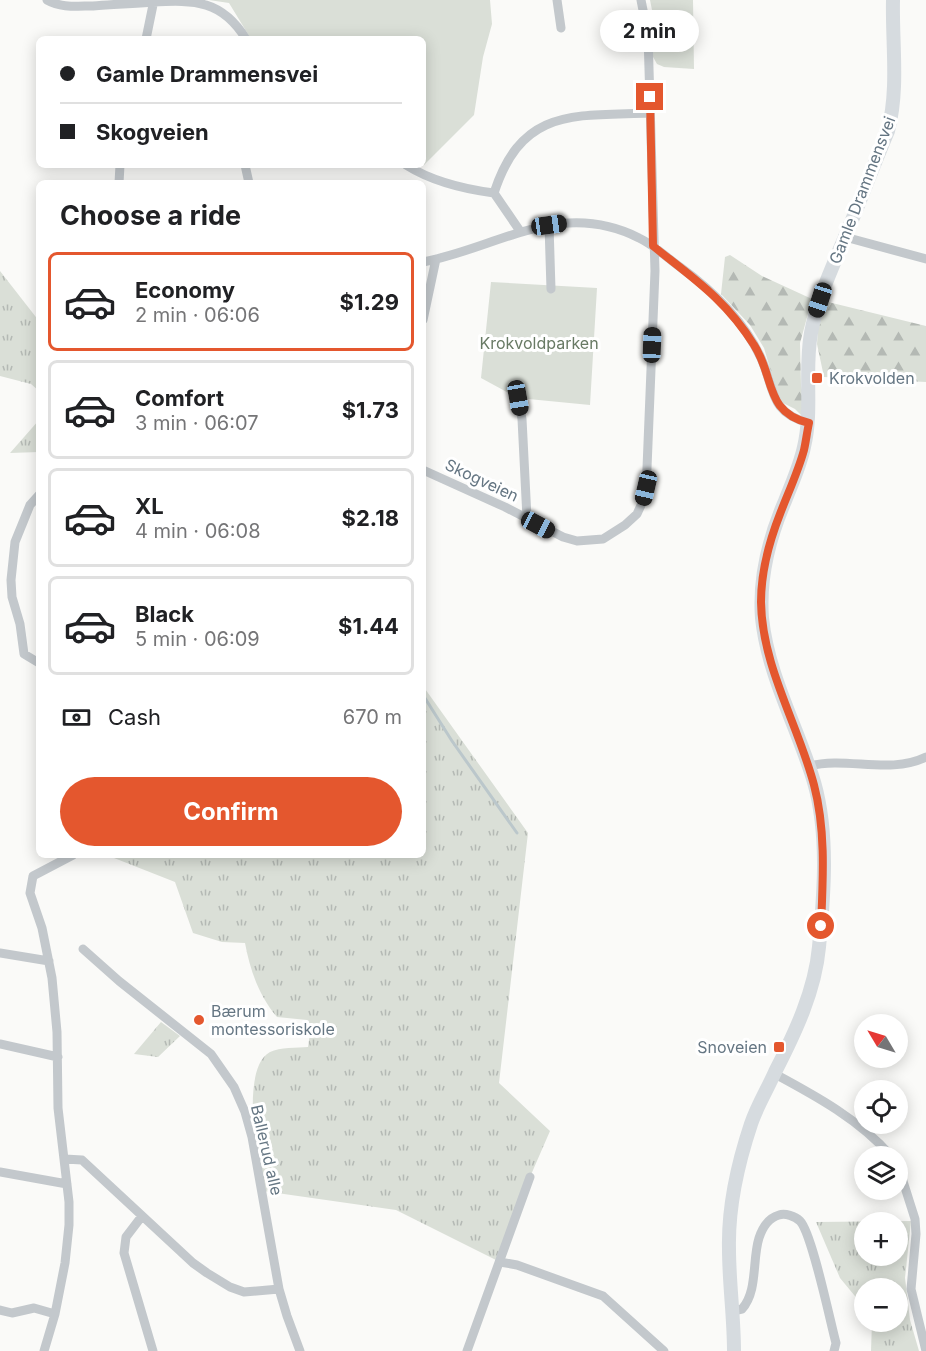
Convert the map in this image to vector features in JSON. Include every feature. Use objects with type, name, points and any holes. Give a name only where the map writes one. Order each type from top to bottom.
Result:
[{"type":"main road","name":"Gamle Drammensvei","points":[[734,1351],[728,1246],[736,1186],[750,1126],[808,998],[819,952],[822,892],[821,830],[817,795],[809,766],[772,664],[765,636],[761,604],[763,573],[770,544],[801,458],[809,423],[809,358],[812,330],[820,300],[888,131],[892,114],[895,97],[893,0]]},
{"type":"street","points":[[47,0],[65,6],[188,1],[215,7],[233,21],[244,36]]},
{"type":"street","points":[[557,0],[561,28]]},
{"type":"street","name":"Skogveien","points":[[426,471],[563,537],[577,541],[603,539],[637,514],[642,503],[647,468],[654,271],[648,35],[641,0]]},
{"type":"street","points":[[147,36],[154,1]]},
{"type":"street","points":[[494,193],[510,157],[523,141],[539,128],[571,117],[650,113]]},
{"type":"street","points":[[412,168],[445,183],[494,193],[520,231]]},
{"type":"street","points":[[426,261],[470,250],[520,231],[570,222],[594,224],[629,233],[653,246],[708,289],[729,309],[756,348],[764,364],[771,391],[780,408],[788,415],[809,423]]},
{"type":"street","points":[[549,225],[551,289]]},
{"type":"street","points":[[845,237],[926,259]]},
{"type":"street","points":[[426,306],[436,259]]},
{"type":"street","name":"Skogveien","points":[[518,398],[522,419],[527,518]]},
{"type":"street","points":[[36,498],[30,505],[15,542],[10,580],[24,654],[36,661]]},
{"type":"street","points":[[809,766],[826,763],[893,766],[905,765],[926,757]]},
{"type":"street","points":[[44,1351],[56,1314],[69,1225],[65,1159],[58,1108],[57,1032],[50,961],[30,892],[33,876],[67,858]]},
{"type":"street","name":"Ballerud alle","points":[[83,949],[118,981],[211,1054],[234,1088],[245,1112],[252,1137],[279,1289],[300,1351]]},
{"type":"street","points":[[0,953],[50,961]]},
{"type":"street","points":[[0,1044],[58,1057]]},
{"type":"street","points":[[775,1074],[805,1090],[851,1120],[882,1146]]},
{"type":"street","points":[[65,1159],[82,1160],[193,1263],[230,1287],[244,1292],[279,1289]]},
{"type":"street","points":[[0,1172],[67,1184]]},
{"type":"street","points":[[467,1351],[530,1177]]},
{"type":"street","points":[[908,1196],[921,1234],[911,1289],[926,1351]]},
{"type":"street","points":[[733,1311],[742,1309],[749,1296],[755,1256],[765,1226],[772,1218],[780,1214],[789,1215],[799,1219],[810,1244],[836,1343],[834,1351]]},
{"type":"street","points":[[142,1216],[126,1237],[124,1254],[153,1351]]},
{"type":"street","points":[[500,1262],[517,1265],[603,1296],[664,1351]]},
{"type":"street","points":[[0,1310],[12,1314],[34,1308],[56,1314]]},
{"type":"green space","points":[[209,0],[490,0],[492,24],[483,57],[474,115],[426,163],[426,36],[249,36],[229,3]]},
{"type":"green space","points":[[650,0],[693,0],[694,69],[664,67],[657,64],[652,55],[656,30]]},
{"type":"green space","points":[[730,255],[762,276],[812,299],[800,343],[801,385],[809,423],[795,409],[783,403],[777,392],[764,348],[750,325],[721,294],[725,257]]},
{"type":"green space","points":[[0,271],[36,317],[36,388],[31,384],[0,376]]},
{"type":"green space","name":"Krokvoldparken","points":[[491,282],[597,288],[590,405],[518,398],[481,378]]},
{"type":"green space","points":[[820,300],[926,326],[926,382],[824,377],[817,344]]},
{"type":"green space","points":[[36,423],[36,452],[10,453]]},
{"type":"green space","points":[[426,690],[528,833],[499,1083],[550,1131],[530,1177],[500,1262],[396,1210],[263,1191],[253,1117],[255,1076],[261,1061],[270,1052],[284,1048],[308,1047],[311,1026],[307,1020],[277,1017],[256,982],[245,943],[222,942],[193,933],[175,882],[114,858],[426,858]]},
{"type":"green space","points":[[161,1022],[180,1036],[158,1057],[134,1054]]},
{"type":"green space","points":[[908,1221],[911,1221],[908,1250]]},
{"type":"green space","points":[[816,1222],[854,1222],[854,1266],[906,1266],[905,1278],[854,1278],[854,1295],[840,1278]]},
{"type":"green space","points":[[908,1303],[910,1320],[919,1351],[871,1351],[872,1332],[908,1332]]},
{"type":"waterway","points":[[426,700],[517,833]]},
{"type":"place","name":"Krokvolden","points":[[817,378]]},
{"type":"place","name":"Bærum montessoriskole","points":[[199,1020]]},
{"type":"place","name":"Snoveien","points":[[779,1047]]},
{"type":"route","points":[[650,97],[653,246],[708,289],[729,309],[756,348],[764,364],[771,391],[780,408],[788,415],[809,423],[804,450],[770,544],[763,573],[761,604],[765,636],[772,664],[809,766],[820,811],[821,926]]}]
